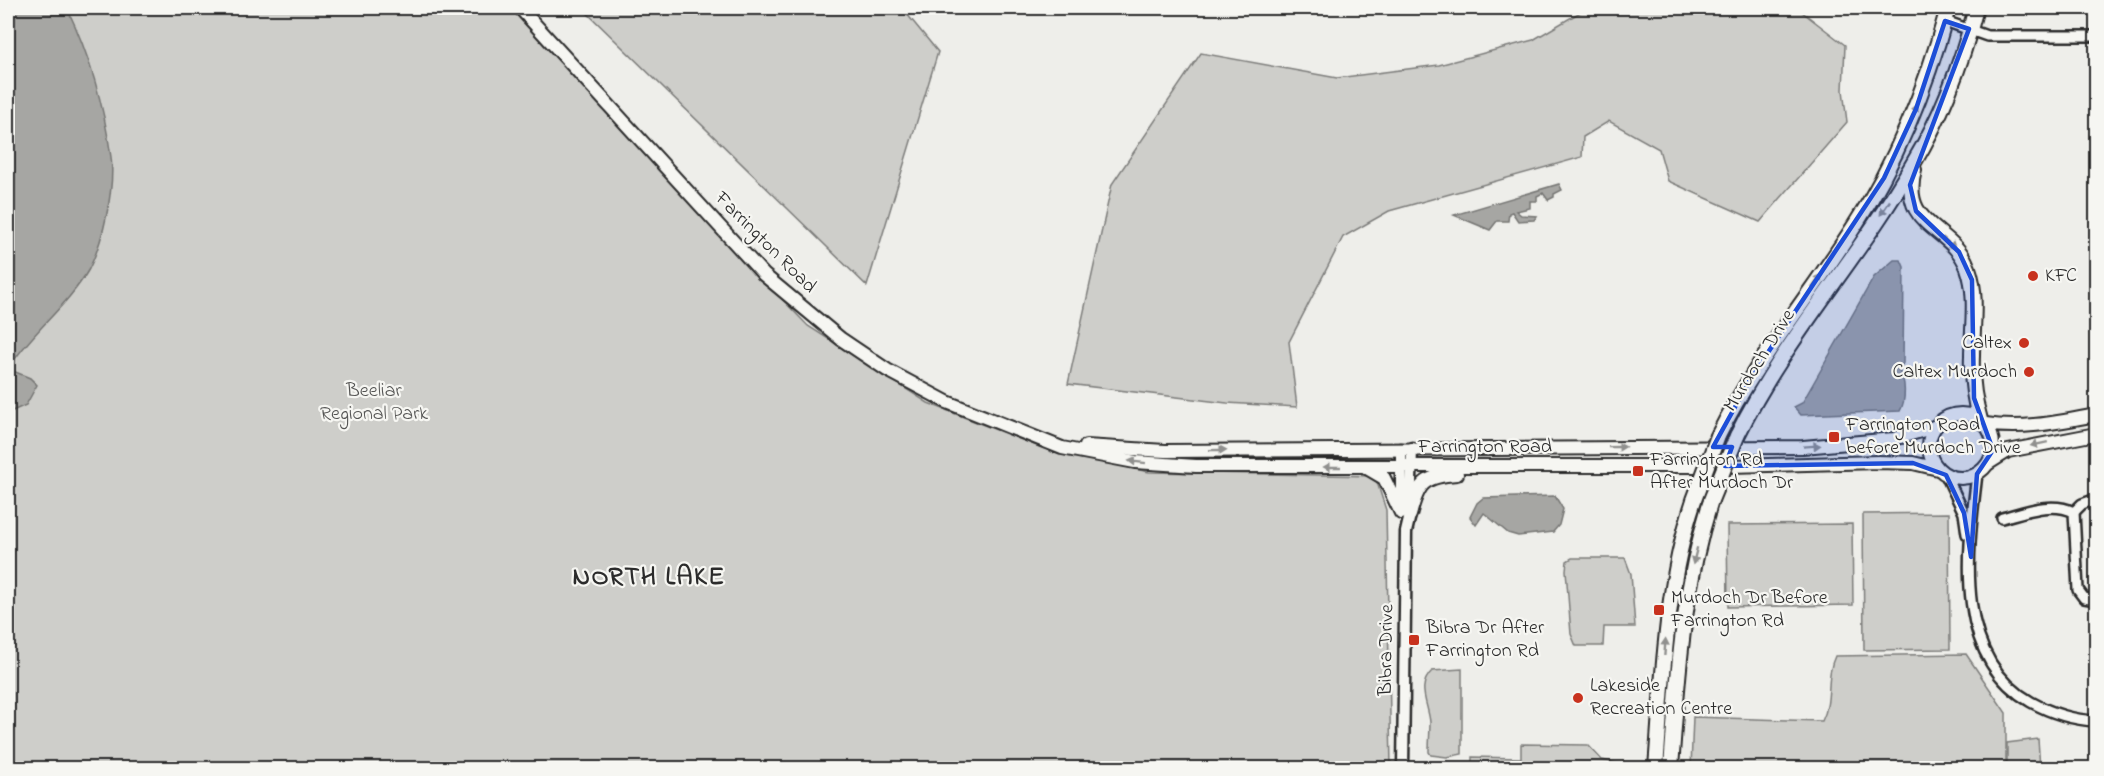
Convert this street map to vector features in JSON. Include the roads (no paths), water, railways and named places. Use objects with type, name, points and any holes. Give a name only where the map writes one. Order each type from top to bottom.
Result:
[{"type":"main road","name":"Farrington Road","points":[[520,8],[764,275],[814,320],[878,364],[916,386],[974,415],[1062,448],[1144,463],[1196,466],[1802,465],[1878,462],[1913,463],[1942,472]]},
{"type":"main road","name":"Murdoch Drive","points":[[1656,768],[1668,614],[1677,557],[1694,500],[1718,436],[1750,378],[1855,226],[1884,178],[1916,109],[1948,8]]},
{"type":"main road","name":"Murdoch Drive","points":[[1671,768],[1683,614],[1694,559],[1711,500],[1737,436],[1774,369],[1917,159],[1947,96],[1976,8]]},
{"type":"main road","points":[[1917,159],[1910,185],[1916,211],[1959,252],[1972,280],[1971,372],[1974,398],[1993,440],[1991,458],[1981,470]]},
{"type":"main road","points":[[2097,415],[2035,426],[2004,427],[1959,414],[1944,418],[1934,427],[1928,449],[1942,472],[1962,478],[1981,470],[2008,451],[2097,434]]},
{"type":"main road","name":"Farrington Road","points":[[1034,436],[1113,449],[1803,447],[1894,440],[1934,427]]},
{"type":"main road","points":[[1573,448],[1569,453],[1570,457],[1627,459],[1639,465]]},
{"type":"main road","points":[[1405,514],[1416,492],[1425,481],[1435,476],[1501,472],[1535,466]]},
{"type":"main road","points":[[1364,467],[1384,478],[1405,514]]},
{"type":"street","points":[[1944,21],[1987,36],[2097,36]]},
{"type":"street","name":"Bibra Drive","points":[[1404,768],[1406,448]]},
{"type":"street","points":[[1971,557],[1981,470]]},
{"type":"street","points":[[1942,472],[1964,513],[1971,557],[1974,622],[1982,650],[2013,689],[2036,704],[2068,717],[2097,721]]},
{"type":"street","points":[[2074,512],[2085,502],[2097,499]]},
{"type":"street","points":[[2002,518],[2052,507],[2062,507],[2074,512]]},
{"type":"street","points":[[2074,512],[2079,592],[2084,598],[2097,600]]},
{"type":"place","name":"KFC","points":[[2033,276]]},
{"type":"place","name":"Caltex","points":[[2024,343]]},
{"type":"place","name":"Caltex Murdoch","points":[[2029,372]]},
{"type":"place","name":"Farrington Road before Murdoch Drive","points":[[1834,437]]},
{"type":"place","name":"Farrington Rd After Murdoch Dr","points":[[1638,471]]},
{"type":"place","name":"Murdoch Dr Before Farrington Rd","points":[[1659,610]]},
{"type":"place","name":"Bibra Dr After Farrington Rd","points":[[1414,640]]},
{"type":"place","name":"Lakeside Recreation Centre","points":[[1578,698]]},
{"type":"district","name":"NORTH LAKE","points":[[649,578]]},
{"type":"park label","name":"Beeliar Regional Park","points":[[374,402]]}]
